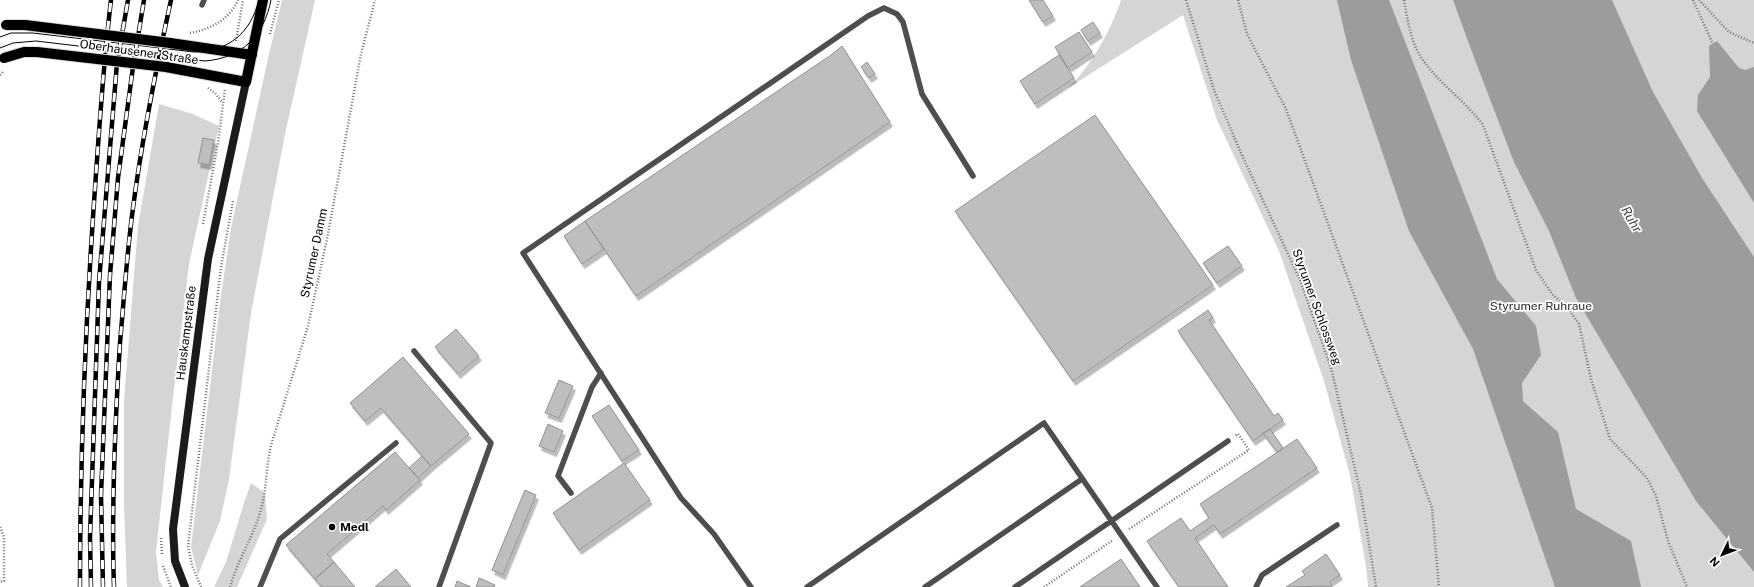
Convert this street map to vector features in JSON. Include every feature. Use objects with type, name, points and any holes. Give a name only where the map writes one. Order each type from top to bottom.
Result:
[{"type":"main road","points":[[246,82],[263,0]]},
{"type":"main road","name":"Oberhausener Straße","points":[[3,26],[25,25],[252,54]]},
{"type":"main road","name":"Oberhausener Straße","points":[[2,59],[24,52],[37,52],[166,66],[246,82]]},
{"type":"main road","name":"Hauskampstraße","points":[[185,587],[175,561],[173,529],[208,259],[246,82]]},
{"type":"lane","points":[[751,587],[714,534],[681,498],[522,253],[878,10],[884,8],[893,11],[903,22],[922,94],[973,176]]},
{"type":"lane","points":[[414,351],[491,443],[439,587]]},
{"type":"lane","points":[[571,493],[558,476],[592,386],[601,373]]},
{"type":"lane","points":[[807,587],[1044,423],[1157,587]]},
{"type":"lane","points":[[1015,587],[1228,441]]},
{"type":"lane","points":[[260,587],[280,539],[396,443]]},
{"type":"lane","points":[[925,587],[1082,479]]},
{"type":"lane","points":[[1256,587],[1262,575],[1337,524]]},
{"type":"path","points":[[185,33],[208,29],[226,18],[238,0]]},
{"type":"path","points":[[269,38],[279,0]]},
{"type":"path","name":"Styrumer Damm","points":[[230,587],[262,507],[266,488],[267,460],[270,448],[308,326],[327,239],[361,54],[375,0]]},
{"type":"path","name":"Styrumer Schlossweg","points":[[1186,0],[1214,90],[1241,153],[1290,255],[1313,313],[1341,408],[1361,494],[1376,587]]},
{"type":"path","points":[[1238,0],[1247,34],[1286,109],[1432,508],[1439,587]]},
{"type":"path","points":[[1404,0],[1410,30],[1418,53],[1431,70],[1474,112],[1483,125],[1536,270],[1552,294],[1566,307],[1579,324],[1591,379],[1610,439],[1647,478],[1656,496],[1668,541],[1687,587]]},
{"type":"path","points":[[1693,0],[1713,44]]},
{"type":"path","points":[[1700,0],[1729,32],[1754,44]]},
{"type":"path","points":[[0,75],[4,71]]},
{"type":"path","points":[[201,587],[192,565],[188,546],[221,267],[234,199]]},
{"type":"path","points":[[1044,587],[1121,534],[1249,450],[1238,434],[1228,441]]},
{"type":"path","points":[[0,527],[4,537],[4,581],[0,582]]},
{"type":"green space","points":[[282,0],[315,0],[285,134],[251,313],[229,479],[220,521],[198,575],[191,547],[220,303],[231,228]]},
{"type":"green space","name":"Styrumer Ruhraue","points":[[1121,0],[1754,0],[1754,587],[1368,587],[1366,566],[1350,475],[1324,381],[1279,251],[1217,120],[1183,15],[1068,88],[1092,59],[1112,23]]},
{"type":"green space","points":[[159,104],[193,114],[219,126],[189,264],[156,552],[159,580],[163,587],[127,587],[124,504],[124,401],[138,226]]},
{"type":"green space","points":[[251,483],[265,493],[267,519],[237,587],[214,587],[226,562]]},
{"type":"water","points":[[1337,0],[1389,0],[1497,279],[1536,326],[1541,355],[1522,383],[1523,401],[1558,432],[1576,509],[1631,541],[1641,587],[1555,587],[1473,349],[1409,231],[1351,60]]},
{"type":"water","name":"Ruhr","points":[[1453,0],[1612,0],[1653,92],[1702,178],[1754,257],[1754,572],[1696,501],[1576,298],[1549,231],[1514,162]]},
{"type":"water","points":[[1717,41],[1739,68],[1745,70],[1754,67],[1754,203],[1697,111],[1698,95],[1710,77],[1709,46]]},
{"type":"building","points":[[1029,0],[1043,0],[1053,16],[1043,22]]},
{"type":"building","points":[[1093,22],[1100,33],[1088,41],[1081,30]]},
{"type":"building","points":[[1079,32],[1092,52],[1068,68],[1055,47]]},
{"type":"building","points":[[842,46],[890,122],[636,296],[585,221],[831,55]]},
{"type":"building","points":[[1059,55],[1074,78],[1035,104],[1020,81]]},
{"type":"building","points":[[867,62],[875,74],[869,78],[861,67]]},
{"type":"building","points":[[1095,115],[1213,285],[1073,381],[955,211]]},
{"type":"building","points":[[203,138],[214,140],[209,165],[198,163]]},
{"type":"building","points":[[585,221],[604,249],[582,264],[564,236]]},
{"type":"building","points":[[1228,246],[1242,266],[1217,283],[1203,263]]},
{"type":"building","points":[[1208,310],[1213,318],[1209,320],[1274,416],[1278,413],[1283,420],[1253,441],[1178,331]]},
{"type":"building","points":[[456,329],[479,356],[458,374],[435,347]]},
{"type":"building","points":[[403,357],[469,434],[431,466],[381,408],[365,421],[350,403]]},
{"type":"building","points":[[559,380],[573,386],[559,418],[545,413]]},
{"type":"building","points":[[609,405],[639,450],[622,461],[592,416]]},
{"type":"building","points":[[548,424],[563,431],[554,452],[539,446]]},
{"type":"building","points":[[1270,429],[1283,448],[1277,452],[1263,433]]},
{"type":"building","points":[[1297,439],[1317,468],[1220,534],[1214,525],[1195,538],[1228,587],[1179,587],[1147,541],[1181,518],[1190,531],[1209,518],[1200,504]]},
{"type":"building","name":"Medl","points":[[395,452],[420,480],[386,510],[383,506],[327,554],[334,562],[315,579],[286,545]]},
{"type":"building","points":[[422,456],[431,466],[418,478],[409,468]]},
{"type":"building","points":[[624,463],[650,500],[579,550],[553,513]]},
{"type":"building","points":[[525,490],[536,495],[503,575],[492,570]]},
{"type":"building","points":[[1326,554],[1340,575],[1330,582],[1332,586],[1286,587],[1305,575],[1302,571]]},
{"type":"building","points":[[1121,559],[1140,587],[1080,587]]},
{"type":"building","points":[[334,562],[355,587],[322,587],[315,579]]},
{"type":"building","points":[[396,569],[411,587],[375,587]]},
{"type":"building","points":[[479,578],[495,585],[494,587],[476,587]]},
{"type":"building","points":[[457,581],[471,587],[455,587]]},
{"type":"tram line","points":[[0,37],[11,33],[33,33],[194,52],[206,51],[228,44],[244,31],[255,12],[259,0]]},
{"type":"tram line","points":[[0,48],[13,43],[36,41],[205,61],[218,59],[240,50],[249,43],[263,24],[268,13],[271,0]]},
{"type":"railway","points":[[80,587],[82,432],[92,225],[106,44],[111,0]]},
{"type":"railway","points":[[91,587],[90,537],[99,282],[117,63],[128,0]]},
{"type":"railway","points":[[103,587],[101,495],[110,275],[118,178],[133,67],[144,0]]},
{"type":"railway","points":[[114,587],[113,496],[115,434],[120,343],[127,258],[145,130],[171,0]]},
{"type":"place","name":"Medl","points":[[332,527]]}]
